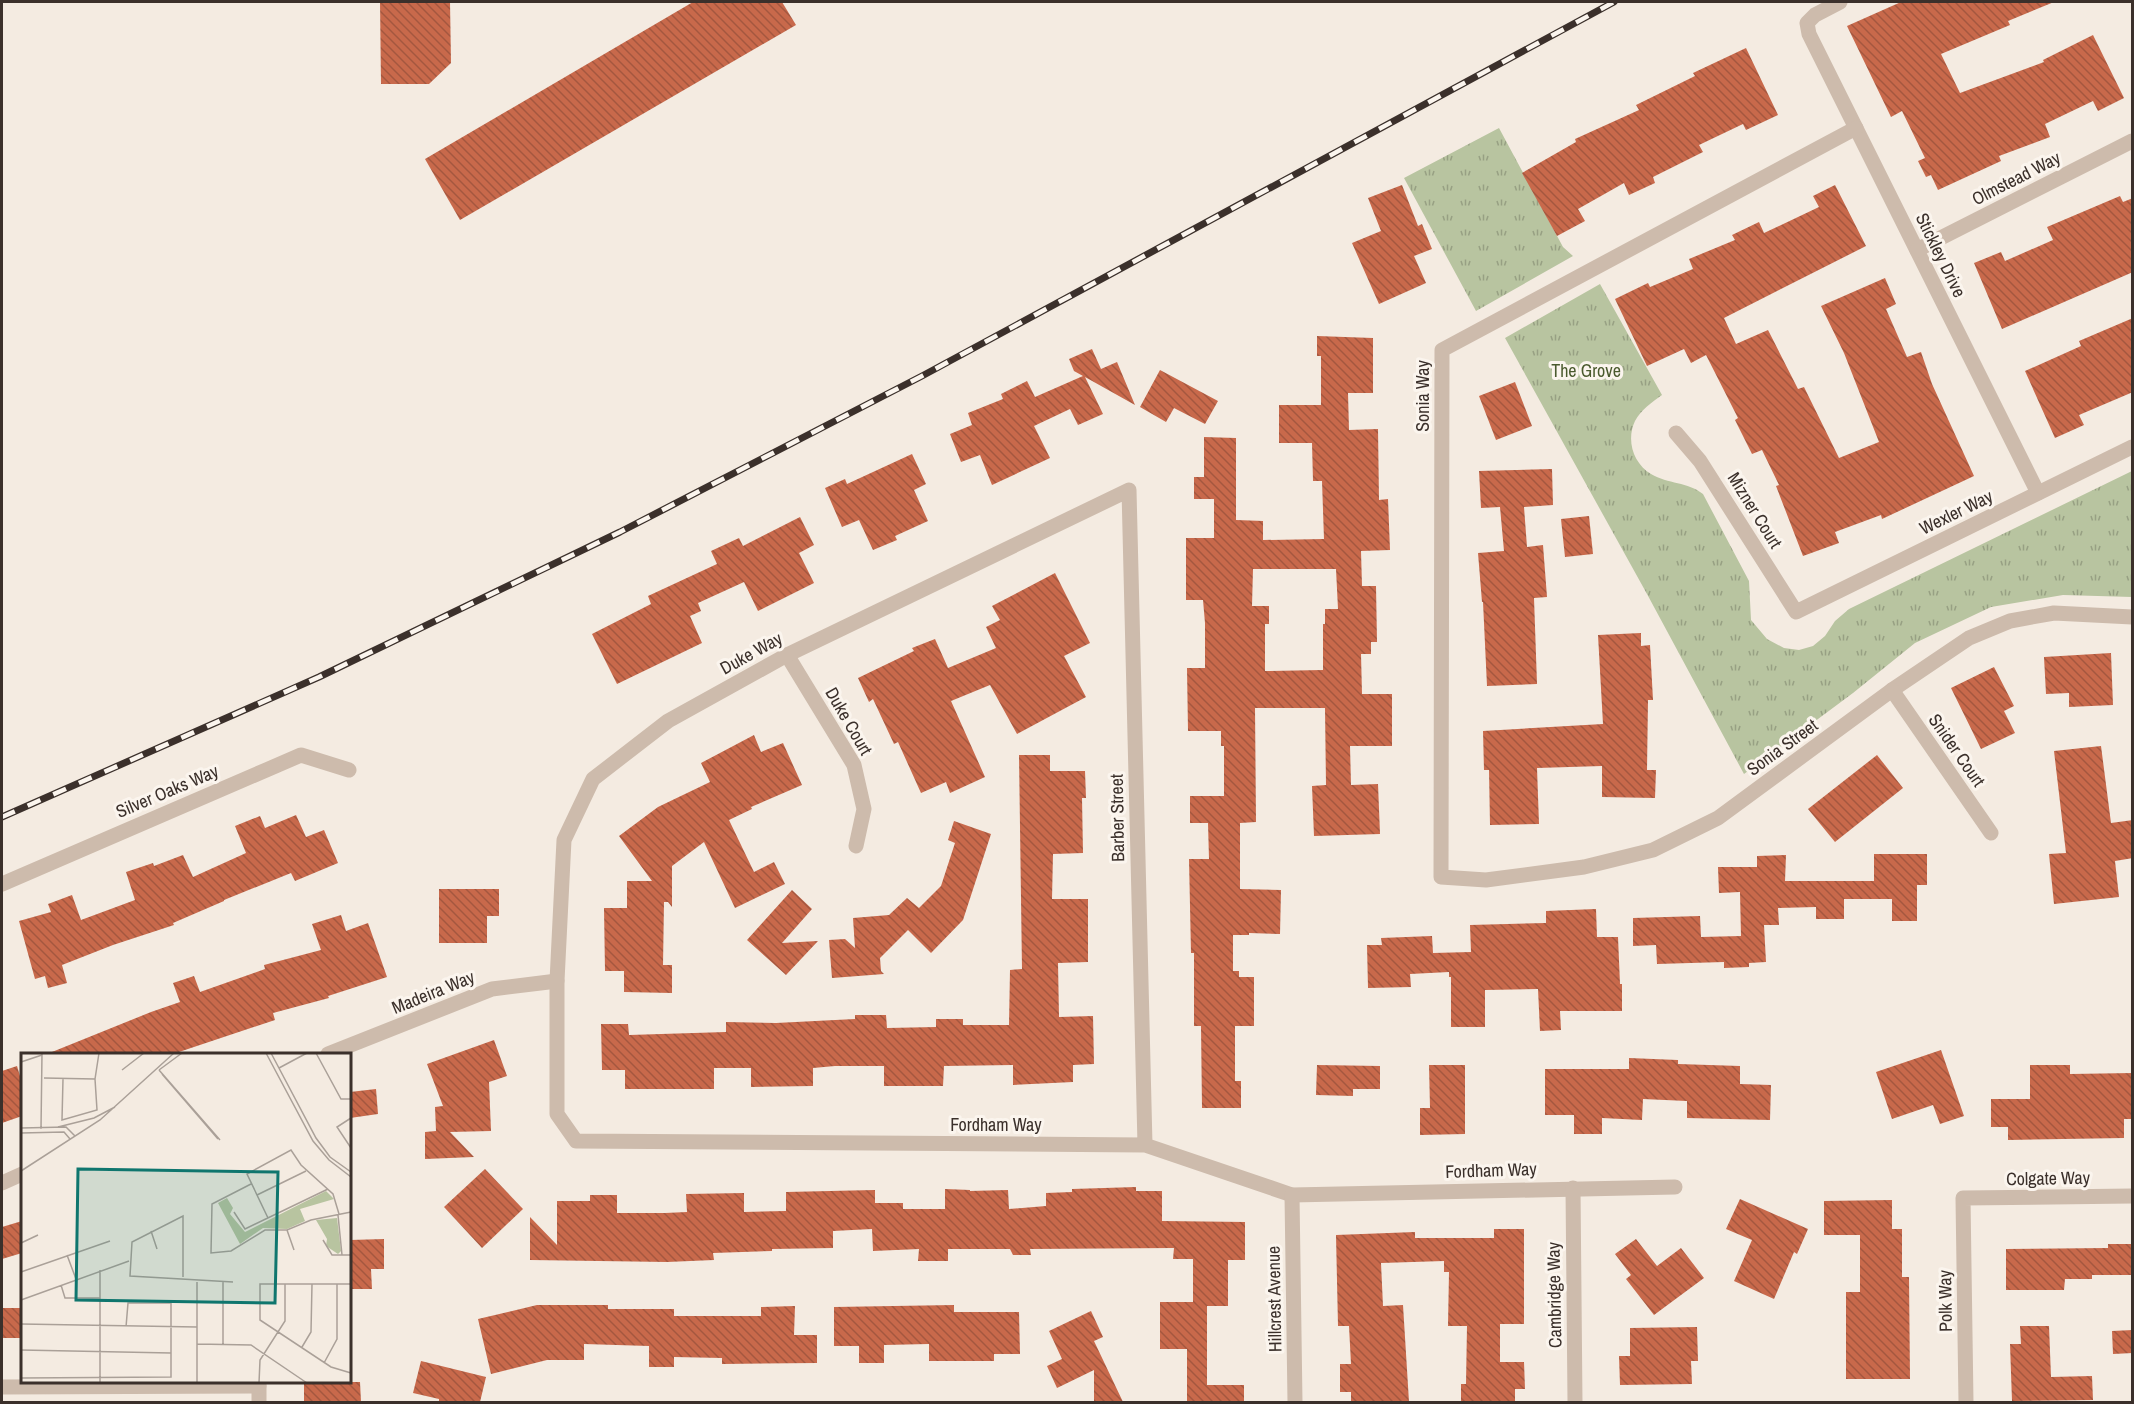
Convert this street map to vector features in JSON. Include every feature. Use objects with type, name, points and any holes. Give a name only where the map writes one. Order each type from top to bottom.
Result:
[{"type":"street","name":"Stickley Drive","points":[[1839,2],[1815,15],[1807,23],[1809,34],[2038,493]]},
{"type":"street","name":"Sonia Way","points":[[1440,877],[1442,350],[1856,128]]},
{"type":"street","name":"Olmstead Way","points":[[1917,250],[2133,141]]},
{"type":"street","name":"Mizner Court","points":[[1676,433],[1700,461],[1796,612]]},
{"type":"street","name":"Wexler Way","points":[[1796,612],[2133,447]]},
{"type":"street","name":"Duke Way","points":[[557,981],[564,840],[593,779],[668,721],[787,655],[1129,490]]},
{"type":"street","name":"Barber Street","points":[[1129,490],[1145,1145]]},
{"type":"street","name":"Sonia Street","points":[[1440,877],[1486,880],[1584,867],[1653,850],[1718,818],[1892,690],[1969,638],[2010,621],[2054,613],[2133,617]]},
{"type":"street","name":"Duke Court","points":[[787,655],[854,765],[864,809],[856,846]]},
{"type":"street","name":"Snider Court","points":[[1892,690],[1991,833]]},
{"type":"street","name":"Silver Oaks Way","points":[[2,884],[301,755],[349,770]]},
{"type":"street","name":"Fordham Way","points":[[557,981],[557,1114],[576,1141],[1145,1145],[1292,1195],[1675,1187]]},
{"type":"street","name":"Madeira Way","points":[[331,1053],[492,989],[557,981]]},
{"type":"street","points":[[2,1183],[21,1174]]},
{"type":"street","name":"Cambridge Way","points":[[1572,1188],[1575,1402]]},
{"type":"street","name":"Hillcrest Avenue","points":[[1292,1195],[1295,1402]]},
{"type":"street","name":"Colgate Way","points":[[1963,1198],[2133,1196]]},
{"type":"street","name":"Polk Way","points":[[1963,1198],[1966,1402]]},
{"type":"street","points":[[2,1387],[259,1384],[259,1402]]},
{"type":"green space","points":[[1499,128],[1563,247],[1573,256],[1476,311],[1404,178]]},
{"type":"green space","name":"The Grove","points":[[1600,284],[1662,395],[1651,403],[1635,421],[1631,436],[1633,451],[1640,464],[1651,474],[1691,487],[1703,494],[1749,581],[1751,620],[1767,639],[1784,648],[1799,650],[1813,646],[1849,609],[2132,471],[2132,597],[2063,595],[1991,607],[1915,643],[1853,693],[1744,774],[1505,338]]},
{"type":"building","points":[[380,2],[450,2],[451,63],[429,84],[381,84]]},
{"type":"building","points":[[693,2],[782,2],[796,25],[460,220],[425,159]]},
{"type":"building","points":[[1901,2],[2054,2],[2008,21],[2010,25],[1941,54],[1960,93],[2044,62],[2043,60],[2093,35],[2124,98],[2098,111],[2093,101],[2045,124],[2050,137],[1999,156],[2001,161],[1938,190],[1931,175],[1926,177],[1918,161],[1925,158],[1902,111],[1891,117],[1847,26]]},
{"type":"building","points":[[1746,48],[1778,115],[1746,130],[1743,124],[1699,145],[1703,152],[1653,177],[1655,183],[1629,195],[1624,183],[1578,209],[1585,221],[1557,236],[1522,173],[1576,142],[1575,139],[1639,110],[1636,105],[1695,76],[1693,73]]},
{"type":"building","points":[[1402,185],[1418,226],[1422,224],[1432,249],[1414,256],[1426,283],[1379,304],[1352,243],[1381,231],[1368,198]]},
{"type":"building","points":[[1835,185],[1866,246],[1724,318],[1736,344],[1768,330],[1798,389],[1804,387],[1839,458],[1879,442],[1844,353],[1821,306],[1885,278],[1896,304],[1886,309],[1907,357],[1921,352],[1932,384],[1974,476],[1882,519],[1881,515],[1835,532],[1839,543],[1803,556],[1776,486],[1779,485],[1762,450],[1752,454],[1735,420],[1738,418],[1706,355],[1691,363],[1684,349],[1647,366],[1615,299],[1648,283],[1650,287],[1693,269],[1689,259],[1735,240],[1732,235],[1759,222],[1764,233],[1819,207],[1813,196]]},
{"type":"building","points":[[2120,196],[2123,202],[2133,198],[2133,272],[2002,329],[1974,263],[2001,252],[2005,261],[2053,240],[2047,227]]},
{"type":"building","points":[[2133,318],[2133,392],[2079,415],[2084,425],[2055,438],[2025,371],[2081,346],[2079,341]]},
{"type":"building","points":[[1317,336],[1373,338],[1373,393],[1348,393],[1349,430],[1378,429],[1379,500],[1388,499],[1390,550],[1361,551],[1362,586],[1376,586],[1377,642],[1371,642],[1371,654],[1361,654],[1362,694],[1392,694],[1392,746],[1350,746],[1351,785],[1378,784],[1380,834],[1314,836],[1312,786],[1326,785],[1325,708],[1255,708],[1256,822],[1240,823],[1240,889],[1281,890],[1280,934],[1233,935],[1233,971],[1239,971],[1239,977],[1254,977],[1254,1026],[1235,1026],[1235,1081],[1241,1081],[1241,1108],[1202,1108],[1201,1026],[1194,1026],[1194,953],[1191,953],[1189,859],[1209,859],[1208,823],[1190,823],[1190,796],[1224,796],[1224,746],[1221,746],[1221,731],[1188,731],[1187,668],[1205,668],[1205,623],[1203,600],[1186,600],[1186,538],[1214,538],[1214,499],[1194,499],[1194,477],[1204,477],[1204,437],[1236,438],[1236,520],[1263,521],[1263,540],[1324,539],[1322,481],[1313,481],[1312,443],[1279,443],[1279,405],[1321,405],[1321,356],[1317,356]],"holes":[[[1253,569],[1336,569],[1338,609],[1325,609],[1323,670],[1265,671],[1265,624],[1269,624],[1269,606],[1252,606]]]},
{"type":"building","points":[[1092,349],[1101,369],[1117,362],[1135,405],[1085,377],[1103,414],[1078,425],[1070,409],[1034,426],[1050,458],[992,485],[980,455],[961,462],[950,434],[972,425],[968,413],[1003,399],[1001,394],[1027,381],[1035,397],[1083,376],[1074,371],[1069,359]]},
{"type":"building","points":[[1160,370],[1218,401],[1205,424],[1174,408],[1166,422],[1140,407]]},
{"type":"building","points":[[1515,382],[1532,426],[1496,440],[1479,396]]},
{"type":"building","points":[[912,454],[926,484],[914,490],[928,521],[895,536],[897,540],[873,550],[859,520],[842,527],[825,488],[845,479],[847,484]]},
{"type":"building","points":[[1552,469],[1553,505],[1524,507],[1527,547],[1543,545],[1547,597],[1534,598],[1537,684],[1487,686],[1478,553],[1504,551],[1500,507],[1481,508],[1479,471]]},
{"type":"building","points":[[1589,516],[1593,554],[1565,557],[1561,519]]},
{"type":"building","points":[[800,517],[814,545],[799,553],[814,583],[758,611],[744,582],[698,603],[701,611],[690,616],[702,643],[617,684],[592,634],[651,604],[648,596],[717,564],[711,551],[739,538],[743,546]]},
{"type":"building","points":[[1055,573],[1090,643],[1064,656],[1086,697],[1017,734],[990,685],[951,701],[985,777],[950,793],[946,782],[921,793],[898,742],[894,744],[873,699],[869,702],[858,678],[914,651],[912,648],[935,639],[948,668],[996,648],[986,627],[1000,620],[992,606]]},
{"type":"building","points":[[1641,633],[1641,646],[1650,645],[1653,700],[1648,700],[1647,770],[1656,770],[1655,798],[1602,797],[1602,766],[1537,768],[1539,824],[1490,825],[1489,770],[1484,770],[1483,731],[1603,724],[1598,635]]},
{"type":"building","points":[[2111,653],[2113,705],[2069,707],[2069,693],[2046,694],[2044,657]]},
{"type":"building","points":[[1994,667],[2014,706],[2004,711],[2015,733],[1981,749],[1951,688]]},
{"type":"building","points":[[754,735],[761,752],[783,743],[802,785],[751,807],[752,809],[729,820],[754,872],[774,862],[785,884],[735,908],[704,842],[672,866],[672,907],[668,902],[664,902],[663,965],[672,965],[672,993],[624,992],[624,971],[605,971],[604,908],[627,908],[627,881],[652,881],[619,836],[658,807],[710,782],[701,763]]},
{"type":"building","points":[[2101,746],[2111,823],[2133,820],[2133,858],[2115,861],[2119,897],[2054,904],[2049,854],[2066,853],[2054,751]]},
{"type":"building","points":[[1019,755],[1050,755],[1050,771],[1085,771],[1086,798],[1082,798],[1083,853],[1053,854],[1052,899],[1088,899],[1088,962],[1058,963],[1059,1017],[1093,1016],[1094,1064],[1073,1065],[1073,1082],[1013,1085],[1013,1065],[944,1066],[943,1086],[884,1086],[884,1066],[835,1066],[813,1068],[813,1086],[751,1087],[751,1068],[714,1068],[714,1089],[625,1089],[625,1070],[602,1070],[601,1024],[628,1024],[629,1035],[726,1032],[726,1022],[776,1023],[855,1019],[855,1015],[886,1015],[887,1028],[936,1027],[936,1019],[963,1019],[963,1025],[1009,1025],[1010,970],[1022,969]]},
{"type":"building","points":[[1877,755],[1903,788],[1835,842],[1808,809]]},
{"type":"building","points":[[296,815],[306,837],[324,830],[338,863],[295,881],[291,873],[224,900],[173,923],[174,925],[62,965],[67,983],[48,988],[45,976],[35,979],[19,921],[51,912],[48,904],[72,895],[81,920],[135,900],[126,872],[153,863],[154,866],[183,855],[193,877],[246,853],[235,826],[260,816],[265,828]]},
{"type":"building","points":[[954,821],[991,834],[963,920],[931,953],[908,930],[880,958],[881,971],[884,974],[832,978],[829,940],[845,939],[855,948],[853,918],[889,915],[907,898],[919,908],[941,886],[955,843],[948,840]]},
{"type":"building","points":[[1874,854],[1927,854],[1927,885],[1917,885],[1917,921],[1892,921],[1892,899],[1844,899],[1844,919],[1816,919],[1816,907],[1778,908],[1779,925],[1764,925],[1766,962],[1749,963],[1749,967],[1724,968],[1724,962],[1657,964],[1656,945],[1633,946],[1633,918],[1700,916],[1701,937],[1741,936],[1740,892],[1719,893],[1718,867],[1757,867],[1757,856],[1786,855],[1785,881],[1874,881]]},
{"type":"building","points":[[439,889],[499,889],[499,916],[487,916],[487,943],[439,943]]},
{"type":"building","points":[[792,890],[812,909],[782,943],[818,941],[786,975],[747,940]]},
{"type":"building","points":[[1596,909],[1597,937],[1618,937],[1622,1011],[1560,1011],[1561,1030],[1540,1031],[1538,989],[1485,990],[1485,1027],[1451,1027],[1451,977],[1449,977],[1449,972],[1410,974],[1411,987],[1368,988],[1367,945],[1382,945],[1381,938],[1432,936],[1433,953],[1471,952],[1470,925],[1546,923],[1546,911]]},
{"type":"building","points":[[341,915],[346,931],[368,923],[387,977],[328,996],[329,998],[273,1013],[275,1020],[176,1053],[49,1053],[180,1002],[173,983],[194,976],[200,992],[265,969],[264,965],[321,950],[312,924]]},
{"type":"building","points":[[494,1040],[507,1076],[489,1082],[491,1131],[450,1132],[474,1157],[425,1159],[425,1132],[436,1131],[435,1107],[443,1106],[427,1064]]},
{"type":"building","points":[[1941,1050],[1964,1116],[1940,1124],[1933,1105],[1892,1119],[1876,1072]]},
{"type":"building","points":[[1629,1058],[1678,1060],[1678,1064],[1740,1066],[1740,1084],[1771,1085],[1770,1120],[1687,1118],[1687,1101],[1643,1099],[1642,1120],[1602,1118],[1602,1134],[1574,1134],[1574,1115],[1545,1115],[1545,1069],[1629,1069]]},
{"type":"building","points":[[1317,1065],[1380,1066],[1380,1089],[1353,1089],[1353,1096],[1316,1095]]},
{"type":"building","points":[[1429,1065],[1465,1065],[1465,1134],[1420,1135],[1420,1108],[1430,1108]]},
{"type":"building","points":[[2030,1065],[2070,1065],[2070,1074],[2133,1073],[2133,1119],[2124,1119],[2124,1138],[2008,1140],[2008,1127],[1991,1127],[1991,1099],[2030,1099]]},
{"type":"building","points":[[17,1066],[21,1080],[21,1116],[2,1123],[2,1071]]},
{"type":"building","points":[[376,1089],[378,1114],[351,1118],[351,1092]]},
{"type":"building","points":[[485,1169],[523,1209],[482,1248],[444,1207]]},
{"type":"building","points":[[1136,1187],[1136,1191],[1162,1191],[1162,1221],[1245,1222],[1245,1260],[1228,1260],[1228,1306],[1207,1306],[1207,1385],[1244,1385],[1244,1402],[1187,1402],[1187,1349],[1160,1349],[1160,1302],[1193,1302],[1193,1259],[1173,1259],[1174,1248],[1030,1249],[1031,1255],[1013,1255],[1010,1249],[948,1249],[948,1261],[918,1261],[919,1249],[873,1251],[872,1229],[833,1231],[833,1248],[713,1253],[714,1260],[667,1262],[530,1260],[530,1217],[557,1245],[557,1201],[590,1201],[590,1195],[617,1195],[617,1213],[665,1213],[687,1212],[686,1194],[744,1193],[744,1212],[786,1211],[786,1192],[875,1190],[875,1203],[903,1203],[903,1209],[945,1209],[945,1189],[1008,1190],[1009,1209],[1046,1206],[1046,1193],[1072,1192],[1072,1189]]},
{"type":"building","points":[[1740,1199],[1808,1229],[1797,1254],[1794,1252],[1774,1299],[1734,1281],[1752,1240],[1726,1229]]},
{"type":"building","points":[[1892,1200],[1892,1229],[1902,1229],[1902,1277],[1909,1277],[1910,1379],[1846,1379],[1846,1292],[1860,1292],[1860,1235],[1824,1235],[1824,1201]]},
{"type":"building","points":[[21,1221],[21,1253],[2,1259],[2,1227]]},
{"type":"building","points":[[1494,1229],[1524,1229],[1524,1324],[1500,1324],[1500,1362],[1524,1362],[1525,1389],[1515,1389],[1515,1402],[1461,1402],[1461,1384],[1466,1384],[1467,1326],[1448,1326],[1449,1272],[1444,1272],[1444,1261],[1381,1263],[1383,1306],[1403,1305],[1409,1402],[1351,1402],[1351,1392],[1340,1392],[1340,1364],[1351,1364],[1349,1326],[1338,1326],[1336,1235],[1415,1232],[1415,1238],[1494,1238]]},
{"type":"building","points":[[384,1239],[384,1269],[371,1269],[372,1289],[351,1289],[351,1240]]},
{"type":"building","points":[[1636,1239],[1657,1266],[1681,1248],[1704,1278],[1654,1315],[1626,1279],[1631,1275],[1615,1254]]},
{"type":"building","points":[[2108,1244],[2133,1244],[2133,1275],[2092,1275],[2092,1279],[2065,1279],[2064,1290],[2006,1290],[2006,1249],[2108,1248]]},
{"type":"building","points":[[537,1305],[608,1305],[608,1309],[674,1309],[674,1316],[761,1316],[761,1307],[795,1306],[794,1335],[817,1335],[817,1363],[722,1364],[722,1358],[674,1357],[674,1367],[649,1367],[649,1346],[584,1344],[584,1360],[547,1360],[491,1374],[478,1319]]},
{"type":"building","points":[[954,1305],[954,1312],[1019,1312],[1020,1354],[994,1354],[994,1361],[929,1361],[929,1344],[884,1345],[884,1363],[859,1363],[859,1346],[834,1346],[834,1307]]},
{"type":"building","points":[[2,1308],[21,1308],[21,1338],[2,1338]]},
{"type":"building","points":[[1091,1311],[1103,1337],[1094,1341],[1123,1402],[1094,1402],[1094,1370],[1057,1388],[1047,1366],[1062,1359],[1049,1331]]},
{"type":"building","points":[[2020,1326],[2049,1326],[2051,1377],[2092,1376],[2093,1400],[2012,1401],[2010,1344],[2021,1344]]},
{"type":"building","points":[[1697,1327],[1698,1361],[1691,1361],[1692,1384],[1620,1385],[1619,1356],[1630,1356],[1630,1328]]},
{"type":"building","points":[[2133,1330],[2133,1353],[2113,1354],[2112,1331]]},
{"type":"building","points":[[421,1361],[486,1377],[480,1402],[439,1402],[439,1399],[413,1393]]},
{"type":"building","points":[[360,1382],[361,1402],[304,1402],[304,1383]]},
{"type":"railway","points":[[2,817],[319,677],[620,532],[922,376],[1614,2]]}]
